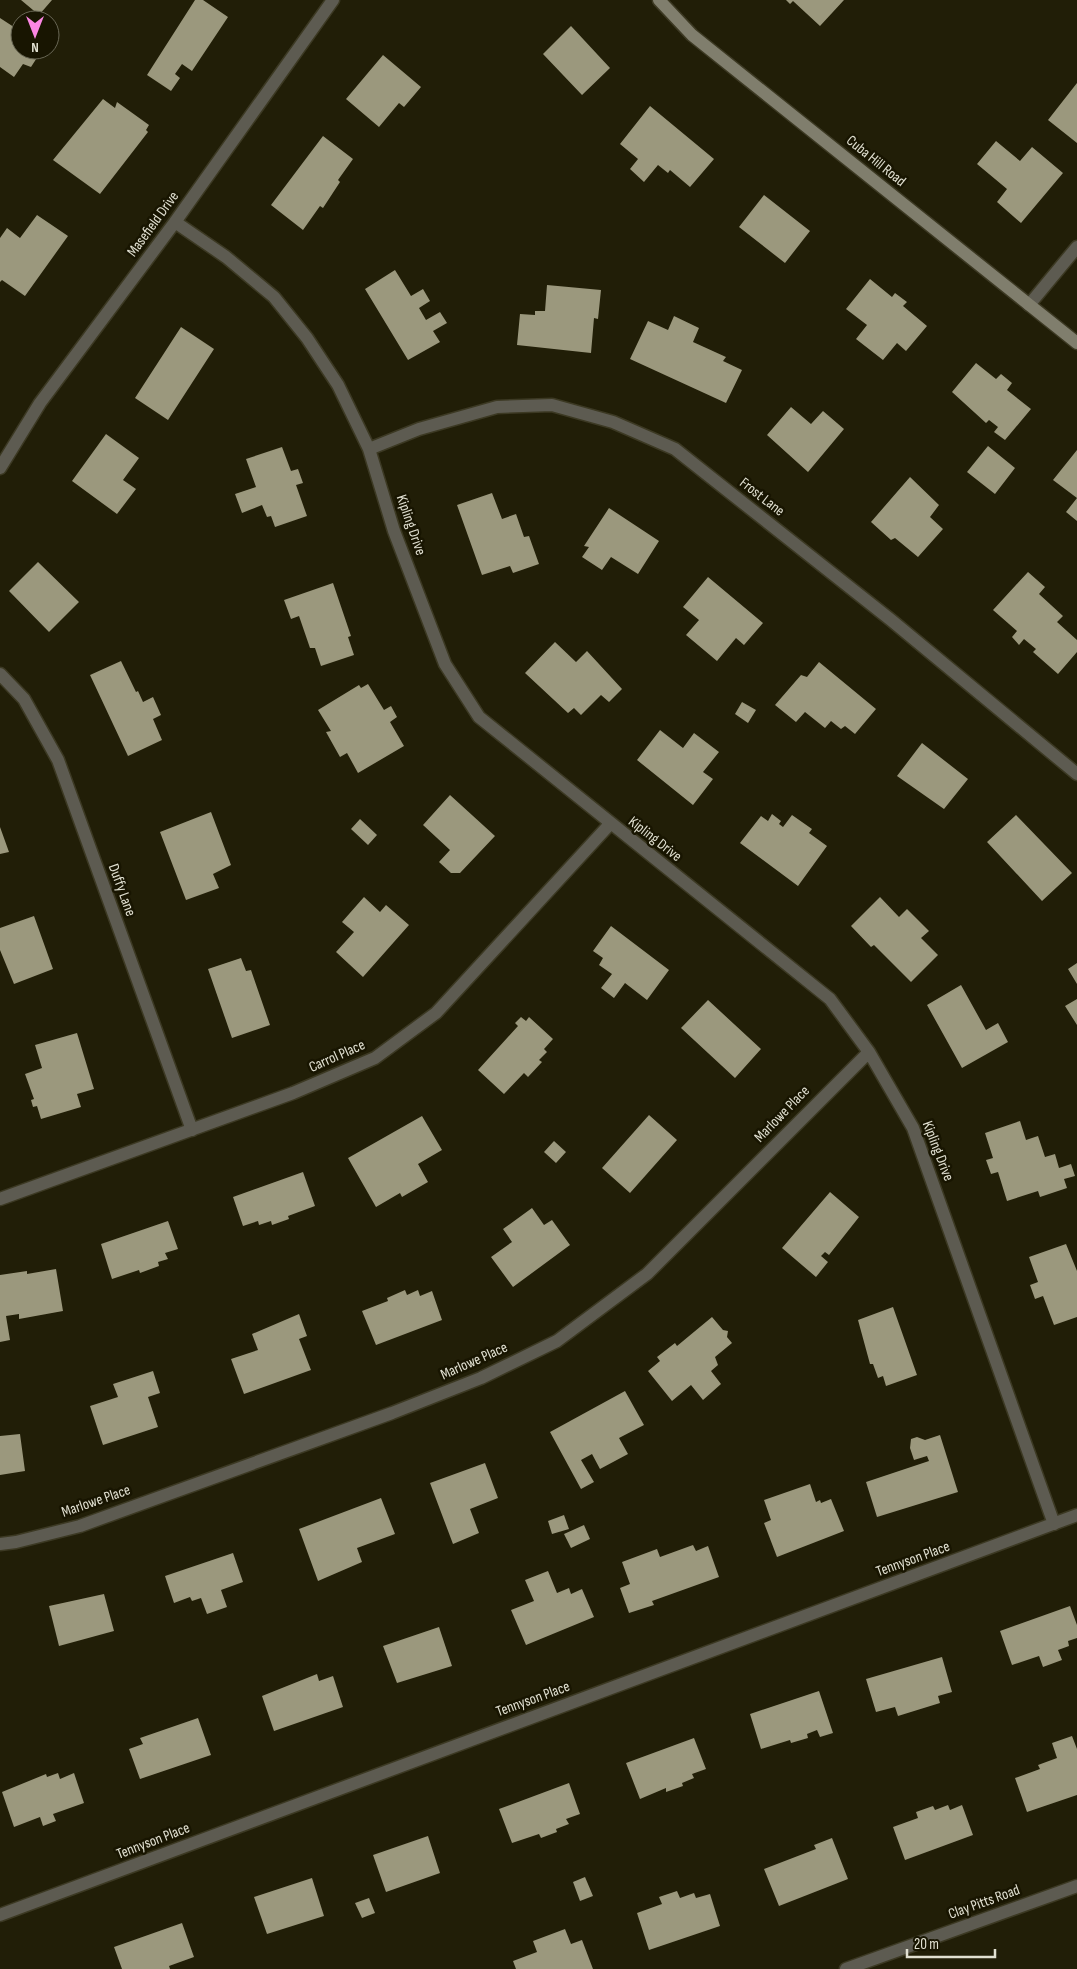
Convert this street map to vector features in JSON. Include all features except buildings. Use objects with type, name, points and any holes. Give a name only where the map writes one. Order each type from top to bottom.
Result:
[{"type":"main road","name":"Cuba Hill Road","points":[[659,0],[692,35],[1077,343]]},
{"type":"street","name":"Masefield Drive","points":[[0,468],[40,403],[175,222],[333,0]]},
{"type":"street","name":"Kipling Drive","points":[[175,222],[226,257],[274,297],[308,338],[338,385],[369,449],[394,531],[445,664],[479,717],[830,999],[869,1052],[914,1128],[1054,1524]]},
{"type":"street","points":[[1029,305],[1077,247]]},
{"type":"street","name":"Frost Lane","points":[[369,449],[419,429],[498,407],[552,405],[613,422],[675,449],[891,620],[1077,774]]},
{"type":"street","name":"Duffy Lane","points":[[0,674],[24,699],[58,760],[192,1130]]},
{"type":"street","name":"Carrol Place","points":[[0,1199],[293,1093],[375,1058],[436,1013],[610,824]]},
{"type":"street","name":"Marlowe Place","points":[[0,1544],[16,1542],[80,1526],[383,1416],[481,1378],[558,1341],[647,1274],[869,1052]]},
{"type":"street","name":"Tennyson Place","points":[[0,1916],[1077,1515]]},
{"type":"street","name":"Clay Pitts Road","points":[[846,1969],[1077,1886]]}]
